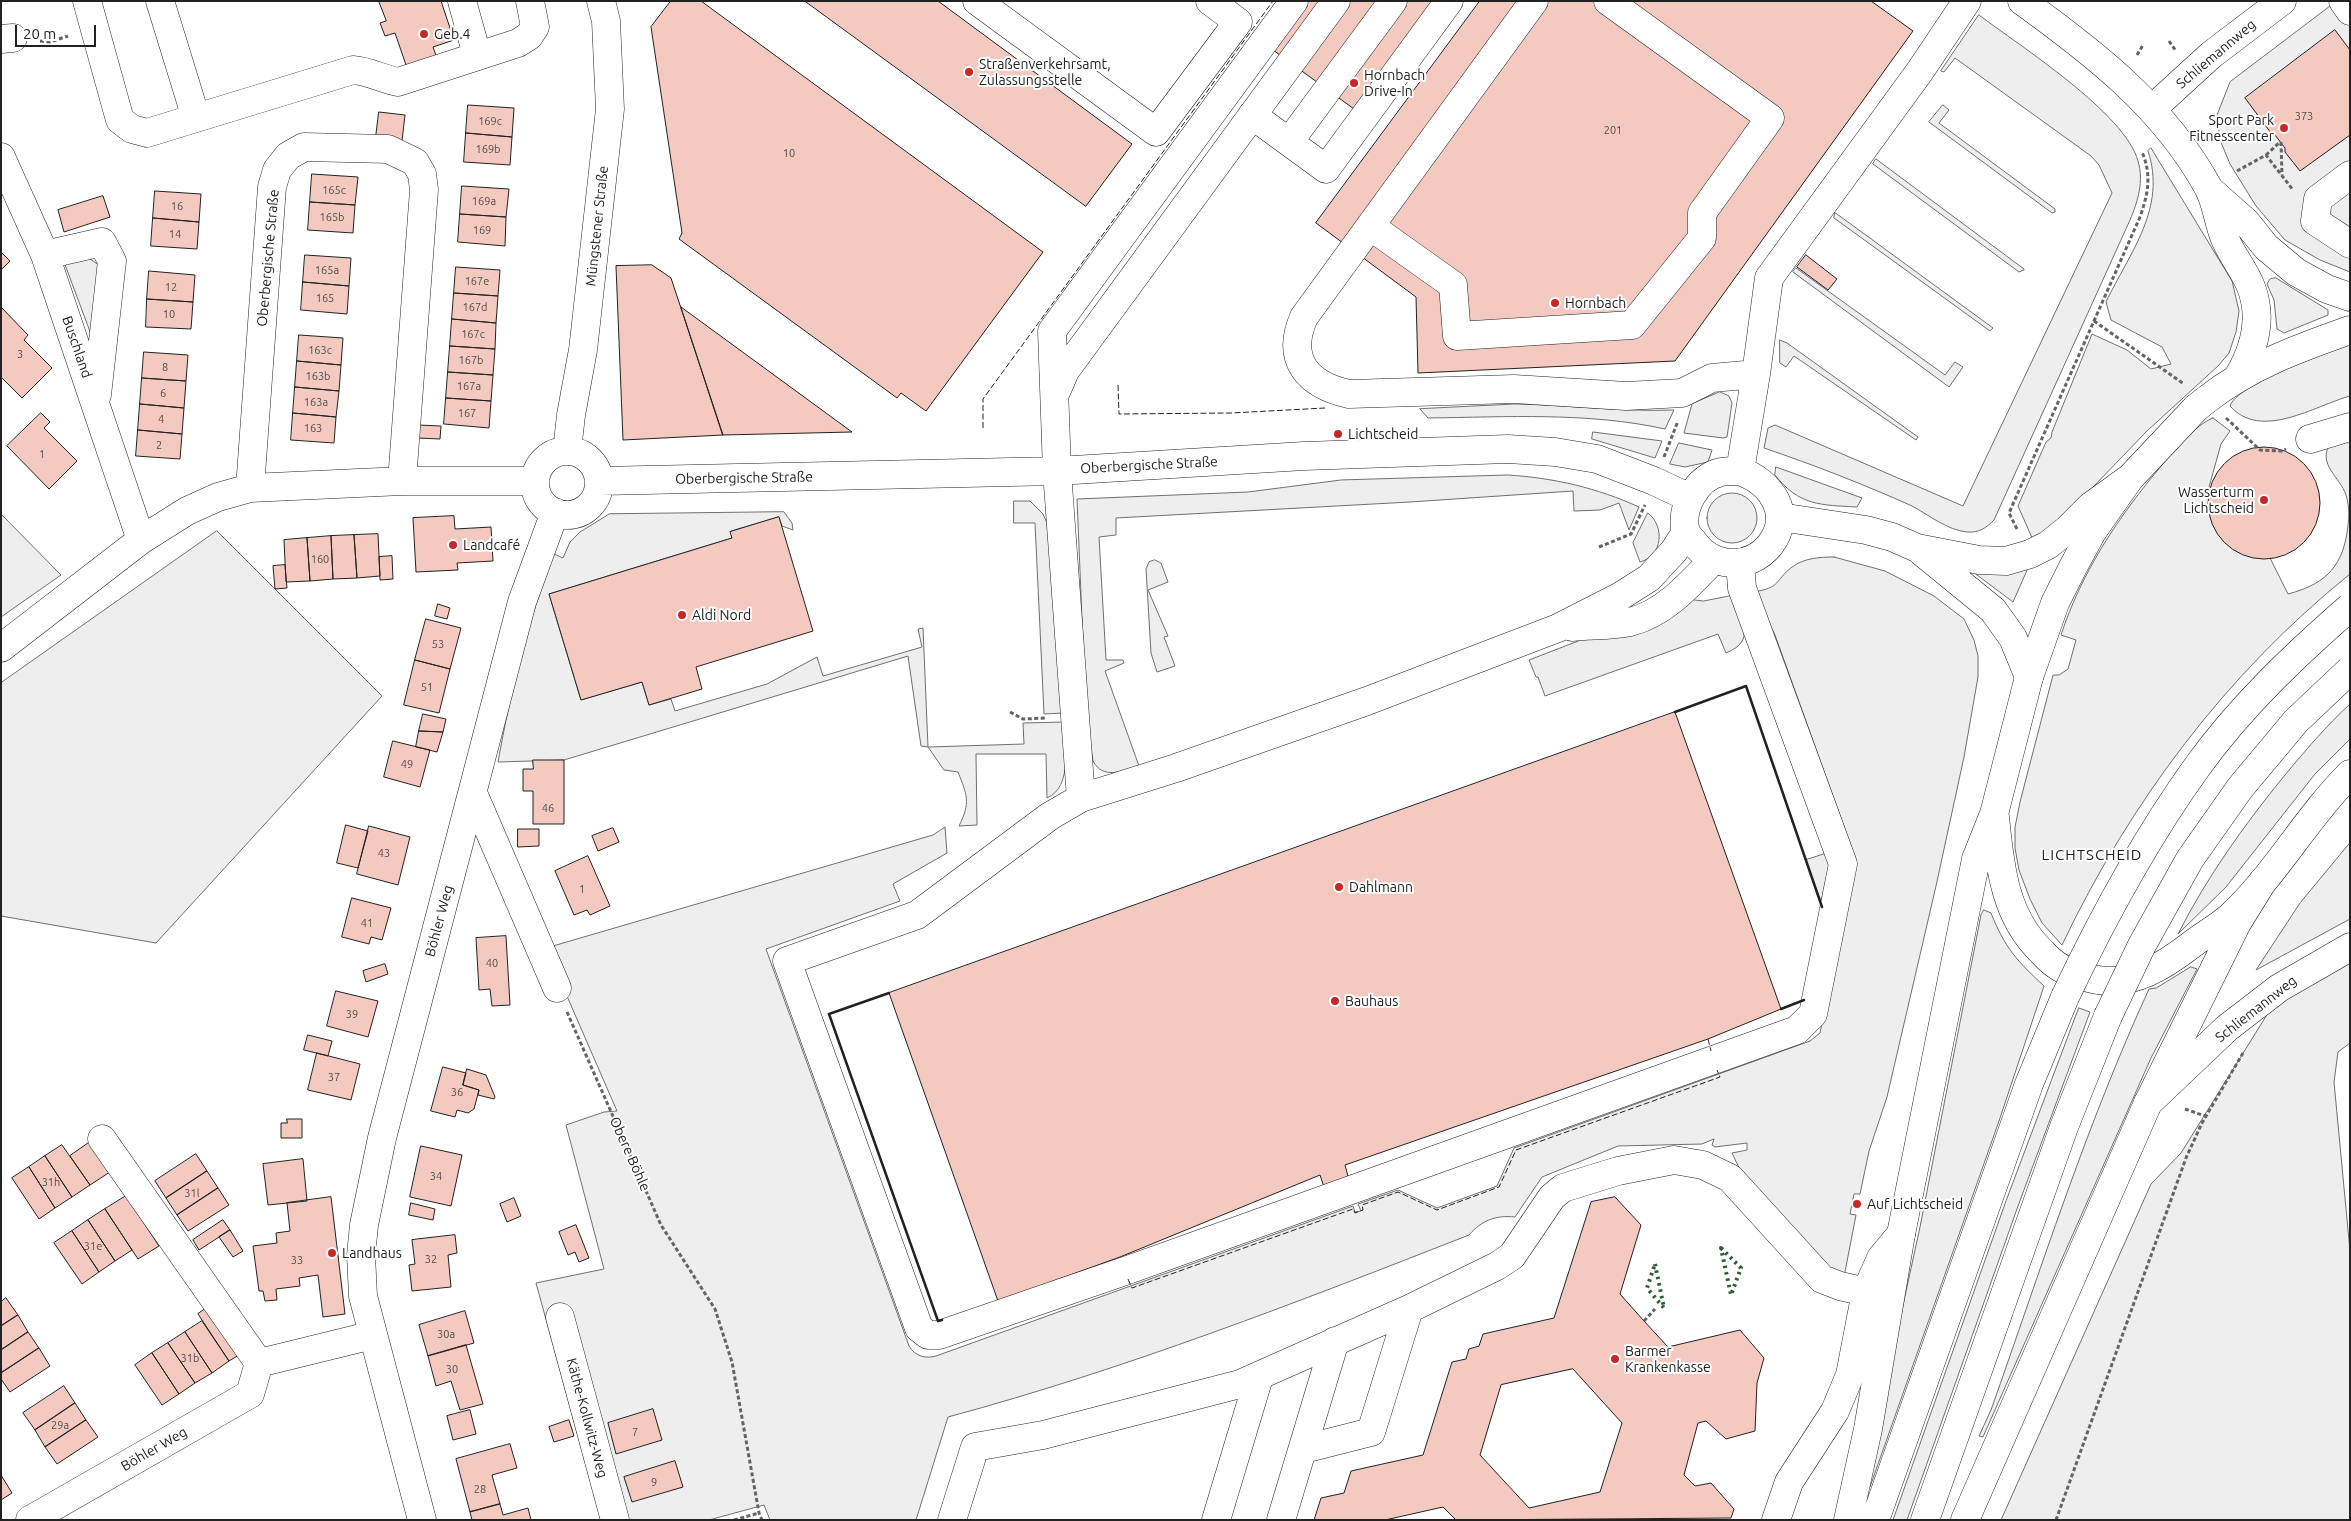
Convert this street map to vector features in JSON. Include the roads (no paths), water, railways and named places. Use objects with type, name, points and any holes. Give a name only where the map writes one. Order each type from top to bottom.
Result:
[{"type":"main road","points":[[86,1],[120,120],[132,129],[147,132],[353,70],[366,71],[383,80],[398,82],[518,43],[528,36],[535,27],[530,1]]},
{"type":"main road","points":[[160,1],[196,118]]},
{"type":"main road","points":[[462,1],[477,55]]},
{"type":"main road","name":"Müngstener Straße","points":[[567,450],[571,415],[583,350],[610,109],[606,21],[601,1]]},
{"type":"main road","points":[[977,1],[1156,132],[1238,22],[1210,1]]},
{"type":"main road","points":[[1081,798],[1058,471],[1052,331],[1294,1]]},
{"type":"main road","points":[[1055,394],[1064,371],[1336,1]]},
{"type":"main road","points":[[1289,142],[1393,1]]},
{"type":"main road","points":[[1252,115],[1326,169],[1449,1]]},
{"type":"main road","points":[[1534,1],[1351,250],[1304,318],[1298,331],[1296,349],[1303,367],[1314,379],[1331,390],[1349,394],[1419,390],[1514,389],[1626,396],[1682,393],[1712,378],[1756,374]]},
{"type":"main road","points":[[1370,226],[1453,285],[1457,336],[1632,325],[1702,238],[1702,213],[1770,118],[1608,1]]},
{"type":"main road","points":[[1740,471],[1756,374],[1768,278],[1920,71],[1967,1]]},
{"type":"main road","points":[[1916,548],[1993,562],[2022,557],[2048,544],[2068,529],[2090,506],[2130,478],[2248,360],[2254,343],[2257,307],[2251,286],[2225,240],[2209,189],[2192,162],[2152,109],[2114,72],[2046,10],[2022,1]]},
{"type":"main road","name":"Schliemannweg","points":[[2152,109],[2211,54],[2282,1]]},
{"type":"main road","points":[[2344,1],[2350,11]]},
{"type":"main road","name":"Oberbergische Straße","points":[[250,488],[272,187],[277,170],[288,156],[304,147],[388,149],[415,162],[422,174],[424,190],[402,481]]},
{"type":"main road","name":"Buschland","points":[[1,157],[45,255],[141,540]]},
{"type":"main road","points":[[2350,175],[2318,199],[2315,220],[2350,244]]},
{"type":"main road","points":[[2209,189],[2246,222],[2266,247],[2296,272],[2327,290],[2350,297]]},
{"type":"main road","points":[[45,255],[102,242],[112,261],[96,402]]},
{"type":"main road","points":[[2217,392],[2275,358],[2350,330]]},
{"type":"main road","points":[[2310,439],[2350,427]]},
{"type":"main road","points":[[567,450],[580,454],[590,460],[597,471],[600,481],[594,499],[583,511],[574,514],[555,512],[542,503],[535,481],[538,471],[545,460],[556,453],[567,450]]},
{"type":"main road","name":"Oberbergische Straße","points":[[600,481],[1058,471],[1304,456],[1534,450],[1603,461],[1654,481],[1690,498]]},
{"type":"main road","points":[[1686,532],[1699,550],[1713,560],[1729,564],[1740,564],[1760,555],[1771,544],[1778,529],[1780,517],[1775,498],[1767,486],[1754,476],[1740,471],[1720,472],[1702,482],[1690,498],[1686,516],[1686,532],[1674,551],[1649,578],[1619,597],[1558,628],[1367,701],[1176,768],[1081,798],[1050,816],[985,867],[917,915],[787,961],[919,1328],[928,1335],[939,1335],[1797,1030],[1813,1014],[1843,864],[1742,588],[1740,564]]},
{"type":"main road","points":[[1848,1520],[1868,1429],[1901,1234],[1976,859],[1994,814],[2029,676],[2056,603],[2073,567],[2097,526],[2130,478]]},
{"type":"main road","points":[[1,648],[141,540],[187,511],[218,497],[250,488],[402,481],[535,481]]},
{"type":"main road","name":"Böhler Weg","points":[[422,1520],[363,1296],[361,1255],[364,1225],[382,1138],[522,602],[555,512]]},
{"type":"main road","points":[[1780,517],[1866,530],[1892,537],[1916,548],[1993,610],[2013,638],[2029,676]]},
{"type":"main road","points":[[1558,628],[1630,622],[1646,616],[1664,607],[1713,560]]},
{"type":"main road","points":[[1875,1520],[2029,1084],[2065,998],[2123,882],[2198,766],[2252,702],[2307,645],[2350,608]]},
{"type":"main road","points":[[1925,1520],[2064,1127],[2108,1016],[2142,945],[2201,844],[2240,788],[2296,721],[2350,670]]},
{"type":"main road","points":[[1965,1520],[2148,1103],[2237,923],[2263,881],[2297,836],[2350,774]]},
{"type":"main road","points":[[472,793],[557,988]]},
{"type":"main road","points":[[1994,814],[2004,885],[2022,930],[2052,962],[2068,972],[2099,981],[2132,978],[2152,972],[2177,956],[2230,916],[2263,881]]},
{"type":"main road","name":"Schliemannweg","points":[[2148,1103],[2227,1028],[2256,1005],[2292,978],[2350,947]]},
{"type":"main road","points":[[102,1139],[258,1363],[373,1335]]},
{"type":"main road","points":[[952,1520],[975,1447],[1044,1435],[1215,1392],[1259,1377],[1335,1340],[1409,1309],[1497,1266],[1512,1256],[1552,1198],[1563,1188],[1618,1171],[1674,1160],[1703,1166],[1730,1178],[1822,1279],[1840,1286],[1866,1292]]},
{"type":"main road","points":[[1776,1520],[1786,1488],[1835,1411],[1850,1375],[1866,1292],[1881,1258],[1901,1234]]},
{"type":"main road","points":[[1304,1450],[1371,1432],[1409,1309]]},
{"type":"main road","name":"Käthe-Kollwitz-Weg","points":[[560,1317],[615,1520]]},
{"type":"main road","points":[[1281,1520],[1304,1450],[1335,1340]]},
{"type":"main road","name":"Böhler Weg","points":[[30,1520],[250,1394],[258,1363]]},
{"type":"main road","points":[[1216,1520],[1259,1377]]},
{"type":"place","name":"Geb.4","points":[[424,34]]},
{"type":"place","name":"Straßenverkehrsamt, Zulassungsstelle","points":[[969,72]]},
{"type":"place","name":"Hornbach Drive-In","points":[[1354,83]]},
{"type":"place","name":"Sport Park Fitnesscenter","points":[[2284,128]]},
{"type":"place","name":"Hornbach","points":[[1555,303]]},
{"type":"place","name":"Lichtscheid","points":[[1338,434]]},
{"type":"place","name":"Wasserturm Lichtscheid","points":[[2264,500]]},
{"type":"place","name":"Landcafé","points":[[453,545]]},
{"type":"place","name":"Aldi Nord","points":[[682,615]]},
{"type":"place","name":"Dahlmann","points":[[1339,887]]},
{"type":"place","name":"Bauhaus","points":[[1335,1001]]},
{"type":"place","name":"Auf Lichtscheid","points":[[1857,1204]]},
{"type":"place","name":"Landhaus","points":[[332,1253]]},
{"type":"place","name":"Barmer Krankenkasse","points":[[1615,1359]]},
{"type":"district","name":"LICHTSCHEID","points":[[2092,855]]}]
